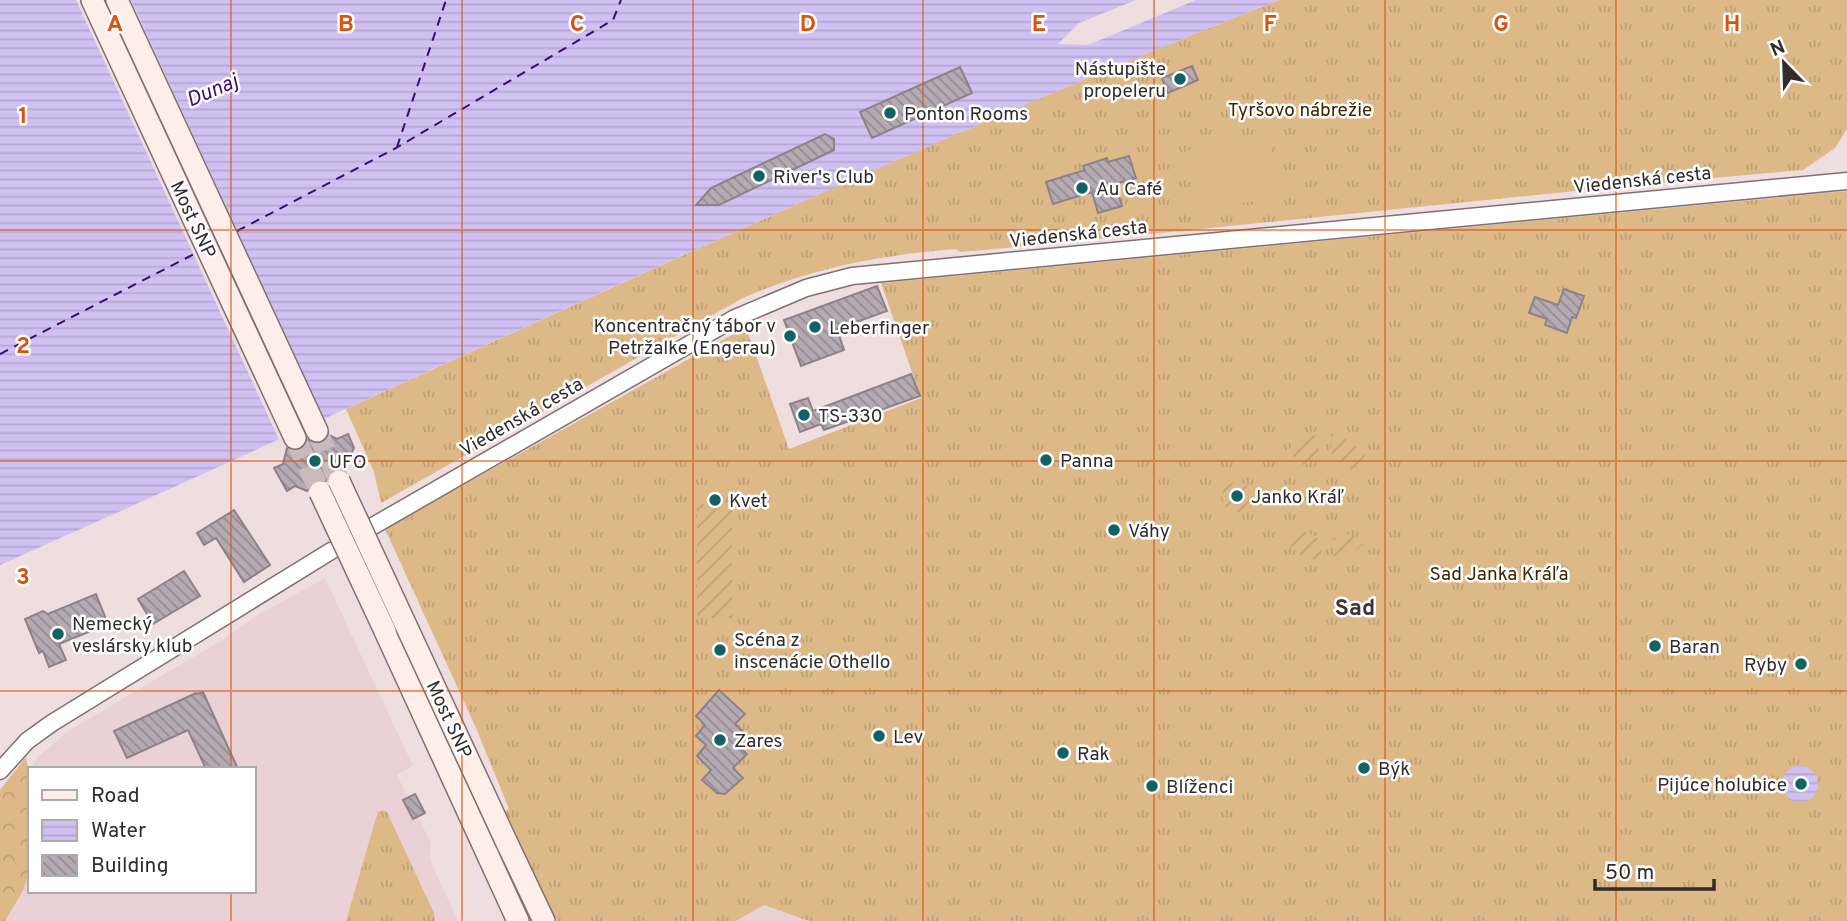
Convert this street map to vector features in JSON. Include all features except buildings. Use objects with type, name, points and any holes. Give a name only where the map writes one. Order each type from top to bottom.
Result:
[{"type":"main road","name":"Most SNP","points":[[92,0],[295,438]]},
{"type":"main road","name":"Most SNP","points":[[117,0],[317,431]]},
{"type":"main road","name":"Most SNP","points":[[339,481],[544,921]]},
{"type":"main road","name":"Most SNP","points":[[320,492],[518,921]]},
{"type":"street","name":"Viedenská cesta","points":[[373,526],[734,318],[806,288],[852,276],[1847,181]]},
{"type":"street","points":[[0,771],[27,741],[52,723],[331,551]]},
{"type":"shaded area","points":[[325,578],[413,766],[397,775],[431,843],[430,860],[458,921],[0,921],[0,795],[10,777],[25,778],[28,774],[28,893],[256,893],[256,767],[32,767],[38,757],[68,731],[219,642],[256,616]]},
{"type":"shaded area","points":[[764,905],[797,916],[809,921],[736,921]]},
{"type":"green space","name":"Tyršovo nábrežie","points":[[1279,0],[1847,0],[1847,129],[1835,148],[1803,170],[960,252],[956,249],[873,259],[819,271],[741,299],[381,503],[374,472],[346,409],[926,147]]},
{"type":"green space","points":[[1267,133],[1280,195],[1199,213],[1185,151]]},
{"type":"green space","name":"Sad Janka Kráľa","points":[[1847,191],[1847,921],[809,921],[764,905],[736,921],[557,921],[505,811],[509,809],[476,728],[385,529],[746,327],[789,449],[921,398],[881,283]]},
{"type":"green space","points":[[1331,433],[1352,442],[1368,459],[1351,470],[1332,456]]},
{"type":"green space","points":[[1319,434],[1319,455],[1303,465],[1287,451],[1301,439]]},
{"type":"green space","points":[[1237,482],[1248,486],[1252,497],[1248,508],[1237,512],[1226,508],[1222,497],[1226,486]]},
{"type":"green space","points":[[697,504],[732,504],[732,618],[697,618]]},
{"type":"green space","points":[[1303,530],[1322,540],[1322,562],[1302,556],[1287,544]]},
{"type":"green space","points":[[1345,532],[1364,544],[1350,555],[1334,561],[1333,539]]},
{"type":"green space","points":[[26,757],[28,870],[24,888],[5,921],[0,921],[0,790]]},
{"type":"green space","points":[[382,810],[387,812],[434,913],[435,921],[346,921],[376,818]]},
{"type":"water","name":"Dunaj","points":[[0,0],[1279,0],[956,134],[0,565]]},
{"type":"water","name":"Pijúce holubice","points":[[1800,766],[1813,771],[1818,784],[1813,797],[1800,802],[1787,797],[1782,784],[1787,771]]},
{"type":"pier","points":[[76,0],[131,0],[326,423],[281,444]]},
{"type":"pier","points":[[1136,0],[1196,0],[1088,45],[1058,44],[1079,23]]},
{"type":"ferry route","points":[[397,147],[446,0]]},
{"type":"ferry route","points":[[237,231],[396,148],[613,20],[621,0]]},
{"type":"ferry route","points":[[0,354],[198,252]]},
{"type":"tunnel","points":[[317,431],[339,481]]},
{"type":"tunnel","points":[[295,438],[320,492]]},
{"type":"place","name":"Nástupište propeleru","points":[[1180,79]]},
{"type":"place","name":"Ponton Rooms","points":[[890,113]]},
{"type":"place","name":"River's Club","points":[[759,176]]},
{"type":"place","name":"Au Café","points":[[1082,188]]},
{"type":"place","name":"Leberfinger","points":[[815,327]]},
{"type":"place","name":"Koncentračný tábor v Petržalke (Engerau)","points":[[790,336]]},
{"type":"place","name":"TS-330","points":[[804,415]]},
{"type":"place","name":"Panna","points":[[1046,460]]},
{"type":"place","name":"UFO","points":[[315,461]]},
{"type":"place","name":"Janko Kráľ","points":[[1237,496]]},
{"type":"place","name":"Kvet","points":[[715,500]]},
{"type":"place","name":"Váhy","points":[[1114,530]]},
{"type":"place","name":"Nemecký veslársky klub","points":[[58,634]]},
{"type":"place","name":"Baran","points":[[1655,646]]},
{"type":"place","name":"Scéna z inscenácie Othello","points":[[720,650]]},
{"type":"place","name":"Ryby","points":[[1801,664]]},
{"type":"place","name":"Lev","points":[[879,736]]},
{"type":"place","name":"Zares","points":[[720,740]]},
{"type":"place","name":"Rak","points":[[1063,753]]},
{"type":"place","name":"Býk","points":[[1364,768]]},
{"type":"place","name":"Pijúce holubice","points":[[1801,784]]},
{"type":"place","name":"Blíženci","points":[[1152,786]]},
{"type":"district","name":"Sad","points":[[1355,607]]}]
